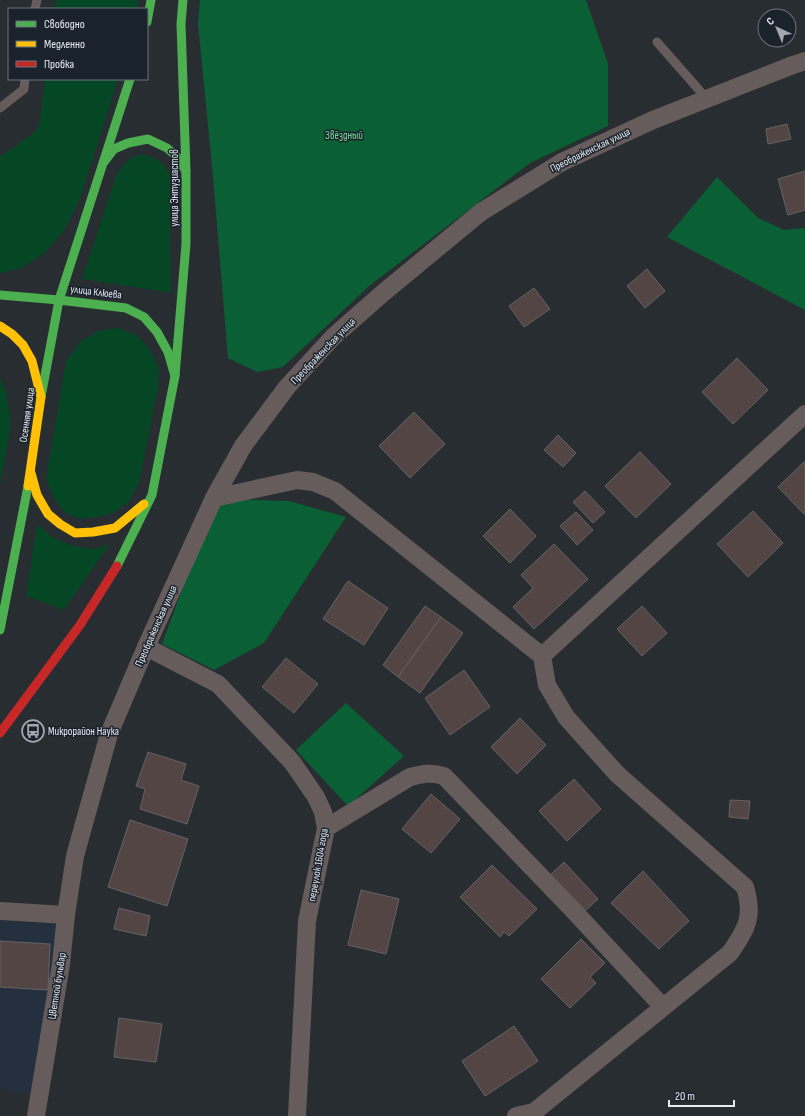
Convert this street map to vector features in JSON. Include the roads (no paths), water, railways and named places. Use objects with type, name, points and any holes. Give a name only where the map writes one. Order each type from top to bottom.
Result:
[{"type":"main road","points":[[148,16],[151,0]]},
{"type":"main road","name":"улица Энтузиастов","points":[[175,376],[186,244],[186,171],[181,24],[182,0]]},
{"type":"main road","points":[[104,162],[130,80]]},
{"type":"main road","points":[[104,162],[114,149],[128,143],[148,139],[167,148],[177,157],[186,171]]},
{"type":"main road","name":"Осенняя улица","points":[[0,630],[31,472],[41,397],[59,300],[104,162]]},
{"type":"main road","name":"улица Клюева","points":[[0,295],[126,308],[144,317],[157,332],[168,352],[175,376]]},
{"type":"main road","points":[[0,326],[12,334],[23,345],[32,361],[41,397]]},
{"type":"main road","points":[[0,733],[84,618],[121,559],[152,495],[175,376]]},
{"type":"main road","points":[[31,472],[37,495],[48,514],[60,524],[75,533],[94,532],[115,528],[152,495]]},
{"type":"street","name":"Преображенская улица","points":[[76,856],[109,734],[146,647],[214,498],[243,446],[287,387],[333,337],[383,293],[481,212],[562,162],[652,120],[805,61]]},
{"type":"street","points":[[542,656],[805,414]]},
{"type":"street","points":[[214,498],[297,480],[313,482],[334,491],[542,656],[547,685],[566,717],[617,774],[744,887],[749,900],[749,916],[743,933],[730,953],[534,1112],[516,1116]]},
{"type":"street","name":"переулок 1604 года","points":[[146,647],[218,684],[292,762],[316,797],[323,812],[326,828],[307,922],[297,1116]]},
{"type":"street","points":[[326,828],[410,778],[426,773],[444,776],[663,1007]]},
{"type":"street","name":"Цветной бульвар","points":[[36,1116],[61,964],[66,915],[76,856]]},
{"type":"street","points":[[0,911],[66,915]]},
{"type":"lane","points":[[657,42],[708,99]]},
{"type":"lane","points":[[0,108],[24,89],[25,80]]},
{"type":"place","name":"Микрорайон Наука","points":[[33,731]]},
{"type":"park label","name":"Звёздный","points":[[344,135]]}]
